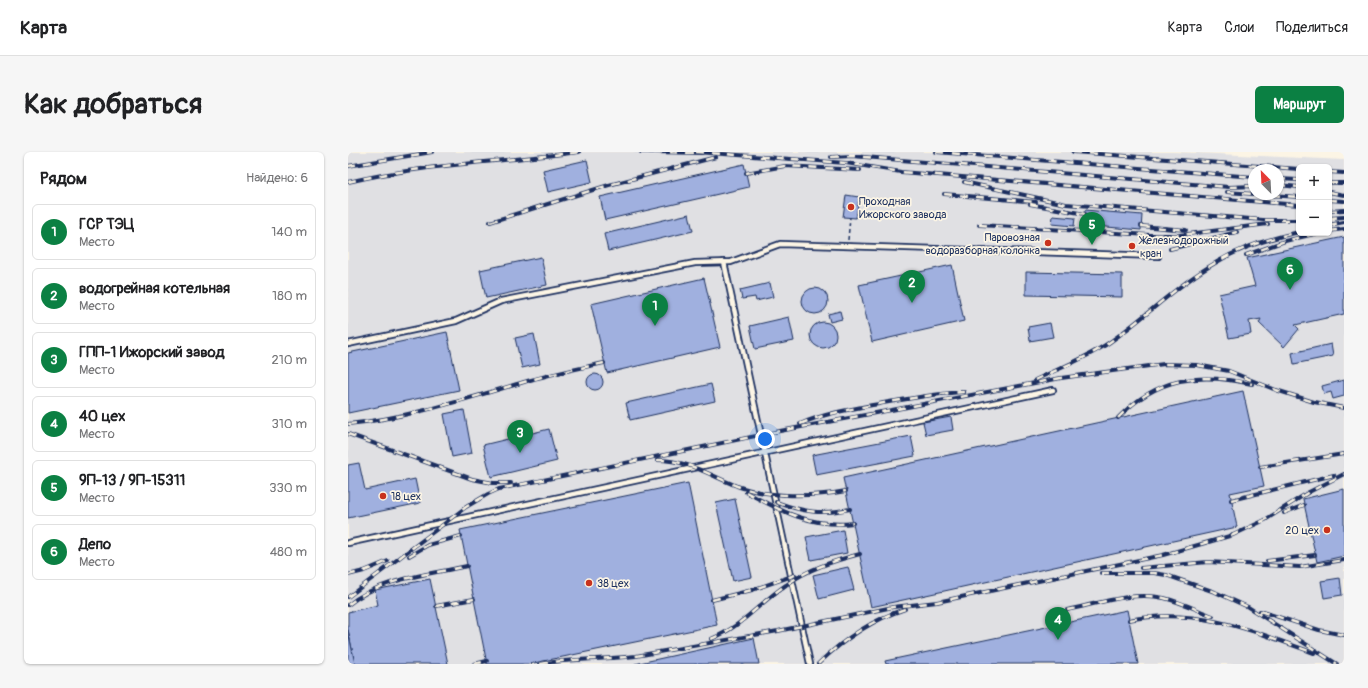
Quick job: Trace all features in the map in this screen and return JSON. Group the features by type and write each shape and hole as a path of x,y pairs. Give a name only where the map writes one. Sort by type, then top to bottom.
{"lane":[{"path":"348,344 456,321 501,301 695,263 731,262 780,244 1158,256"},
{"path":"724,262 766,451 810,664"},
{"path":"348,543 766,451 1053,390"}],"path":[{"path":"848,246 850,217"}],"shaded area":[{"path":"348,152 1173,152 1344,160 1344,664 348,664"}],"building":[{"path":"587,160 592,182 548,192 543,170"},
{"path":"744,164 749,187 605,220 600,197"},
{"name":"Проходная Ижорского завода","path":"846,195 859,197 856,218 843,217"},
{"path":"1085,210 1142,215 1141,230 1084,225"},
{"path":"689,214 693,231 608,251 604,234"},
{"path":"1053,216 1075,218 1074,226 1052,224"},
{"path":"1344,237 1344,314 1295,325 1299,329 1284,347 1259,323 1261,319 1249,321 1251,334 1229,338 1219,294 1255,286 1247,258"},
{"path":"541,257 547,285 486,298 480,270"},
{"path":"952,265 964,321 872,342 859,285"},
{"path":"1026,272 1122,274 1122,297 1026,295"},
{"path":"704,278 720,347 607,373 591,304"},
{"path":"770,283 773,297 756,301 755,297 742,299 740,290"},
{"path":"815,288 824,292 828,301 824,310 815,314 806,310 802,301 806,292"},
{"path":"840,311 842,319 830,322 828,314"},
{"path":"789,317 794,341 755,349 750,326"},
{"path":"823,322 832,326 836,335 832,344 823,348 814,344 810,335 814,326"},
{"path":"1050,323 1053,337 1030,341 1028,327"},
{"path":"447,332 459,390 348,413 348,353"},
{"path":"534,334 540,364 522,368 515,338"},
{"path":"1331,344 1333,356 1294,364 1292,353"},
{"path":"595,374 602,379 603,382 598,389 595,390 588,385 587,382 592,375"},
{"path":"1344,380 1344,396 1333,399 1331,392 1324,394 1322,386"},
{"path":"711,384 715,401 630,420 626,403"},
{"path":"1243,391 1264,486 1230,493 1237,527 871,607 843,478"},
{"path":"464,410 472,453 452,457 444,414"},
{"path":"951,417 953,430 926,435 923,422"},
{"path":"549,429 557,461 491,477 483,445"},
{"path":"911,436 915,456 816,475 812,455"},
{"name":"18 цех","path":"359,463 365,490 415,479 420,503 348,518 348,465"},
{"name":"38 цех","path":"688,483 717,625 529,664 487,664 460,530"},
{"name":"20 цех","path":"1344,489 1344,556 1317,562 1303,499"},
{"path":"735,499 752,577 733,581 716,503"},
{"path":"843,530 847,553 811,560 806,537"},
{"path":"848,567 854,590 819,599 813,575"},
{"path":"1340,578 1342,595 1324,598 1321,581"},
{"path":"430,579 448,664 355,664 348,629 348,612 378,605 375,590"},
{"path":"1127,610 1138,664 886,664 885,661"},
{"path":"348,630 355,664 348,664"},
{"path":"754,638 759,664 635,664"}],"railway":[{"path":"348,166 432,152"},
{"path":"348,182 434,167 579,152"},
{"path":"641,152 657,152"},
{"path":"654,152 702,153"},
{"path":"696,152 846,163 901,172 1296,205"},
{"path":"936,152 1248,177"},
{"path":"1073,152 1296,169"},
{"path":"831,157 852,156 1229,187 1248,186"},
{"path":"490,222 609,185 716,157"},
{"path":"746,173 785,166 860,170"},
{"path":"1332,172 1344,173"},
{"path":"1284,179 1296,180"},
{"path":"964,182 1066,204 1263,220 1296,220"},
{"path":"1332,183 1344,183"},
{"path":"1284,186 1296,187"},
{"path":"1227,192 1248,194"},
{"path":"1332,193 1344,195"},
{"path":"944,194 1036,202"},
{"path":"1284,196 1296,197"},
{"path":"1332,200 1344,201"},
{"path":"1030,204 1085,214"},
{"path":"1332,211 1344,210"},
{"path":"1332,218 1344,217"},
{"path":"1332,224 1344,222"},
{"path":"979,225 1150,235 1180,235 1268,224"},
{"path":"1141,226 1186,230"},
{"path":"1332,231 1344,229"},
{"path":"1170,249 1237,232"},
{"path":"1035,380 1101,348 1124,332 1189,280 1217,262 1236,252 1257,244 1296,233"},
{"path":"1246,255 1285,241 1306,236"},
{"path":"348,424 415,413 544,376 604,363"},
{"path":"348,597 466,507 499,489 780,431 1061,378 1164,364 1197,365 1229,371 1276,390 1314,402 1344,408"},
{"path":"1118,418 1133,404 1148,394 1164,386 1180,381 1214,378 1252,384"},
{"path":"800,424 821,416 855,408 945,393 964,392"},
{"path":"348,434 472,479 493,483 511,483"},
{"path":"1260,467 1344,454"},
{"path":"657,460 689,465 737,486 763,493 805,495 846,491"},
{"path":"540,664 636,656 778,631 893,607 937,602 1163,555 1233,535 1265,520 1309,492 1344,474"},
{"path":"1231,500 1334,475"},
{"path":"746,492 771,506 797,516 824,523 853,523"},
{"path":"776,502 812,512 830,512 850,509"},
{"path":"1284,513 1304,505"},
{"path":"409,556 428,545 461,536"},
{"path":"711,639 732,628 794,579 812,570 860,554"},
{"path":"1267,561 1315,555"},
{"path":"1141,568 1208,562 1300,567 1344,560"},
{"path":"348,575 364,571 388,561"},
{"path":"348,605 361,596 390,583 420,575 467,566"},
{"path":"1101,573 1154,573 1166,575 1215,592 1248,607 1337,664"},
{"path":"712,600 752,590 795,575"},
{"path":"1067,610 1127,597 1152,596 1177,602 1213,616"},
{"path":"436,606 474,599"},
{"path":"818,664 837,647 869,625 905,609"},
{"path":"1260,611 1319,630 1344,635"},
{"path":"1129,620 1178,616 1201,619 1246,629 1314,653"},
{"path":"474,664 487,661"}],"place":[{"name":"Проходная Ижорского завода","path":"851,207"},
{"name":"Паровозная водоразборная колонка","path":"1048,243"},
{"name":"9П-13 / 9П-15311","path":"1092,245"},
{"name":"Железнодорожный кран","path":"1132,246"},
{"name":"Депо","path":"1290,290"},
{"name":"водогрейная котельная","path":"912,303"},
{"name":"ГСР ТЭЦ","path":"655,326"},
{"name":"ГПП-1 Ижорский завод","path":"520,453"},
{"name":"18 цех","path":"383,496"},
{"name":"20 цех","path":"1327,530"},
{"name":"38 цех","path":"589,583"},
{"name":"40 цех","path":"1058,640"}]}
